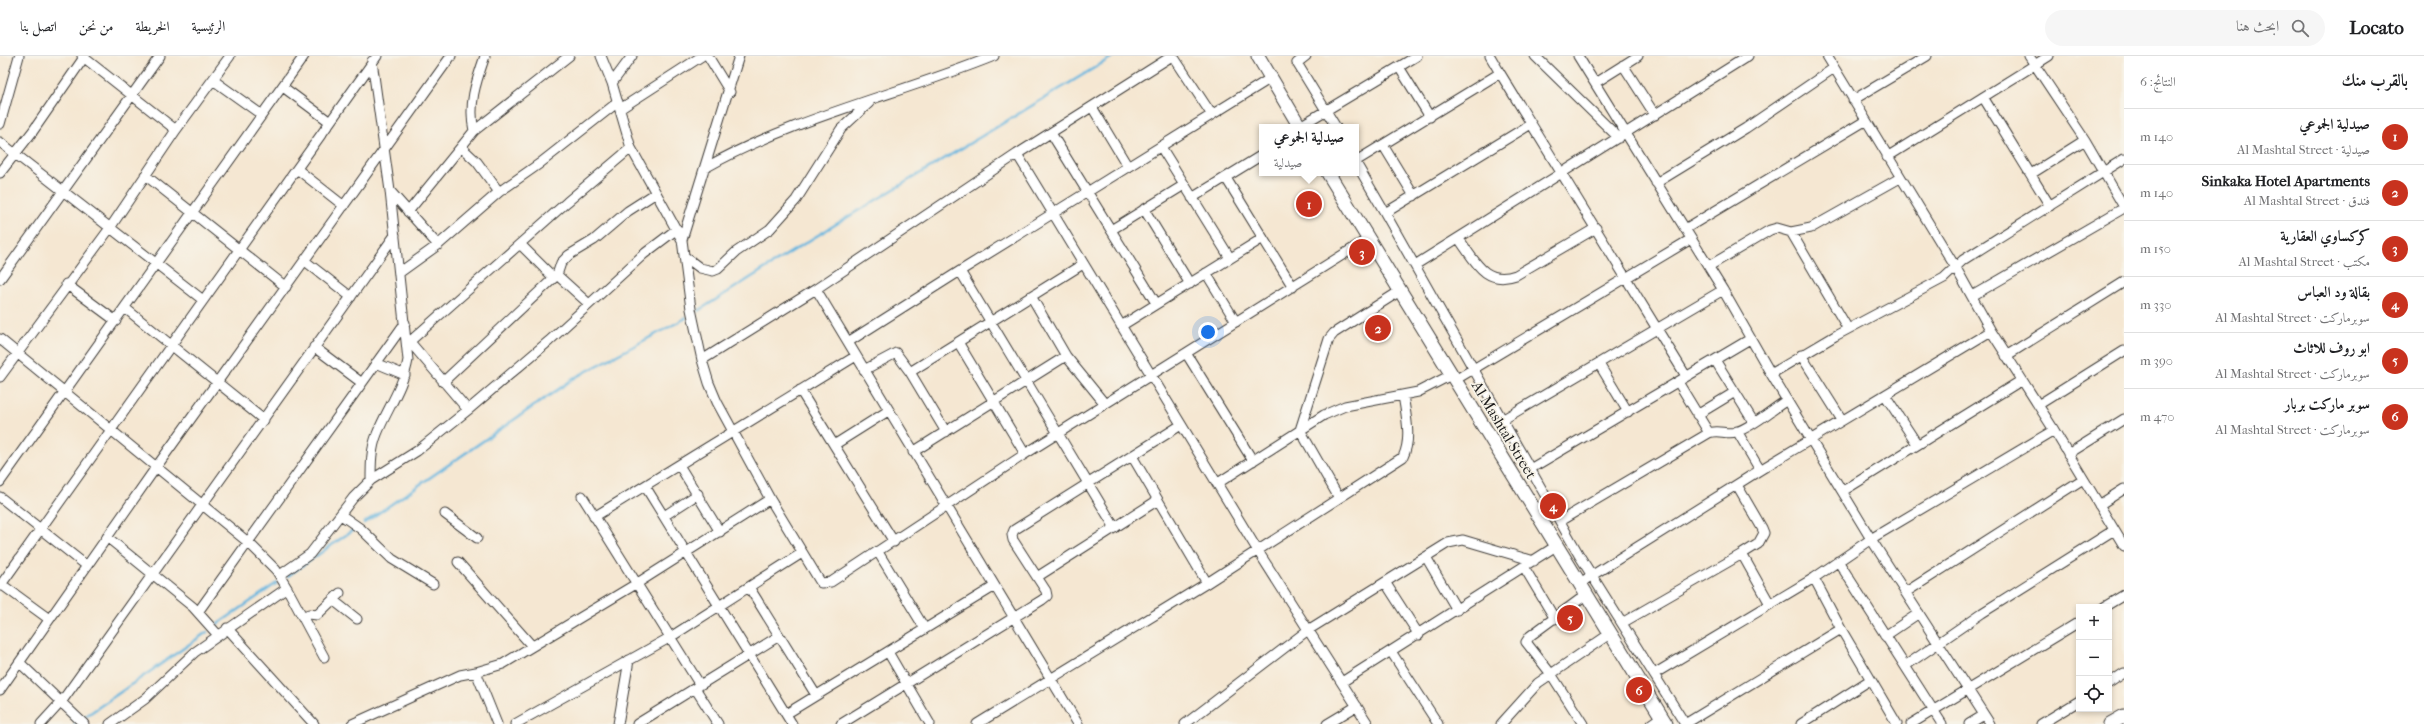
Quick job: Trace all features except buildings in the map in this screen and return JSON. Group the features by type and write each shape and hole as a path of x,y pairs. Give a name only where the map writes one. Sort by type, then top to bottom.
{"street":[{"path":"0,124 2,111 19,56"},
{"path":"0,173 84,56 176,130"},
{"path":"0,279 160,56"},
{"path":"0,377 66,284 110,228 176,130 230,56"},
{"path":"0,482 66,392 155,263 304,56"},
{"path":"0,690 157,466 451,56"},
{"path":"474,131 470,116 473,91 485,56"},
{"path":"408,212 474,131 569,56"},
{"path":"601,56 612,83 631,148 682,240 691,309 702,360 717,402 770,499 802,553 821,583 825,584 831,582 947,508 1025,454 1368,239"},
{"path":"612,83 632,56"},
{"path":"399,273 438,244 499,192 538,164 619,106 702,56"},
{"path":"708,56 730,92"},
{"path":"682,240 730,92 739,56"},
{"path":"705,168 763,138 874,99 938,79 994,56"},
{"path":"702,360 816,289 1017,154 1173,56 1212,115"},
{"path":"1258,56 1299,124"},
{"path":"1306,56 1297,63 1334,124"},
{"path":"1303,124 1417,56"},
{"path":"1490,56 1659,329 1686,376"},
{"path":"1535,56 1622,136"},
{"path":"1578,56 1595,83 1622,136 1656,183 1709,266 1750,339 1812,439 1871,539 1990,724"},
{"path":"1595,83 1638,56"},
{"path":"1415,265 1563,174 1748,56"},
{"path":"1827,56 1865,121 1956,268 2006,356 2054,430 2124,546"},
{"path":"1853,100 1927,56"},
{"path":"1972,296 2124,208 2085,140 2029,56"},
{"path":"1887,157 2049,56"},
{"path":"371,480 372,449 376,435 405,375 409,343 405,323 373,58"},
{"path":"49,619 1,585 111,428 297,169 373,58"},
{"path":"1623,65 1655,115"},
{"path":"1399,67 1430,117"},
{"path":"1656,183 1746,128 1834,68"},
{"path":"1359,160 1500,73"},
{"path":"848,342 1271,78"},
{"path":"213,80 262,115"},
{"path":"283,87 330,122"},
{"path":"1983,97 2050,206"},
{"path":"684,256 700,268 712,271 718,269 736,252 770,229 796,200 841,129 874,99"},
{"path":"1092,107 1128,167"},
{"path":"1685,229 1865,121"},
{"path":"1385,213 1531,124"},
{"path":"1051,133 1156,303"},
{"path":"2031,174 2085,140"},
{"path":"0,142 64,190 110,228 203,300"},
{"path":"1383,145 1414,196"},
{"path":"461,147 477,162 499,192"},
{"path":"1161,147 1230,258"},
{"path":"409,343 631,148"},
{"path":"1017,154 1258,551 1368,724"},
{"path":"1192,198 1259,157"},
{"path":"1771,374 1801,355 1848,329 1929,287 1949,274 1963,260 2124,159"},
{"path":"1359,167 1560,521 1685,724 1841,629"},
{"path":"297,169 344,206"},
{"path":"145,175 286,287"},
{"name":"Al Mashtal Street","path":"1330,176 1556,546 1611,633 1659,722"},
{"path":"1226,178 1293,287"},
{"path":"1709,266 1770,230 1777,228 1791,232 1811,228 1900,178"},
{"path":"1111,230 1184,185"},
{"path":"390,191 438,244"},
{"path":"443,382 556,276 561,263 569,255 594,240 628,212 656,193"},
{"path":"1144,209 1190,284"},
{"path":"1459,239 1488,274 1495,279 1504,279 1516,275 1596,228"},
{"path":"280,575 310,554 340,515 371,480 417,451 468,410 644,254 677,229"},
{"path":"1791,232 1848,329"},
{"path":"41,724 62,701 395,235"},
{"path":"1121,326 1263,238"},
{"path":"1218,483 1324,415 1345,406 1418,392 1474,368 1691,239"},
{"path":"520,244 589,304"},
{"path":"305,261 351,297"},
{"path":"910,372 1083,264"},
{"path":"960,271 1115,528"},
{"path":"1206,273 1236,322"},
{"path":"2006,356 2124,282"},
{"path":"66,284 116,321"},
{"path":"816,289 888,411 1078,724"},
{"path":"1502,420 1600,364 1723,290"},
{"path":"1339,498 1300,430 1329,339 1334,333 1400,291"},
{"path":"1031,296 1066,356 1105,404"},
{"path":"124,308 264,420"},
{"path":"198,612 249,543 405,323"},
{"path":"1583,724 1551,674 1526,642 1530,636 1555,619 1584,589 1592,574 1842,420 1991,331"},
{"path":"0,339 111,428 249,543 280,575 304,616 324,657"},
{"path":"1530,469 1750,339"},
{"path":"958,342 1025,454"},
{"path":"409,343 468,410"},
{"path":"314,347 362,383"},
{"path":"2038,406 2124,351"},
{"path":"864,370 896,353 910,372 946,432"},
{"path":"1186,353 1253,461"},
{"path":"1801,355 1842,420"},
{"path":"594,517 856,356"},
{"path":"913,452 1025,380 1066,356"},
{"path":"1715,360 1753,422"},
{"path":"376,363 405,375"},
{"path":"1600,364 1628,412"},
{"path":"1843,491 2022,380"},
{"path":"1678,382 1709,433"},
{"path":"800,390 894,542"},
{"path":"1698,415 1735,392"},
{"path":"1885,395 1917,444"},
{"path":"977,724 1258,551 1402,457 1407,448 1408,436 1403,396"},
{"path":"1560,521 1709,433 1717,431 1726,434 1737,431 1787,400"},
{"path":"834,445 888,411"},
{"path":"2068,454 2124,419"},
{"path":"841,724 906,683 1014,619 1046,596 1037,577 1012,535 1014,530 1181,425"},
{"path":"1654,674 1814,578 1871,539 2054,430"},
{"path":"1737,431 1760,470"},
{"path":"1132,456 1207,583"},
{"path":"680,464 720,532"},
{"path":"1906,592 2083,479"},
{"path":"1622,623 1742,554 1760,542 1764,534 1737,485"},
{"path":"645,486 792,724"},
{"path":"2099,505 2124,489"},
{"path":"664,516 698,494"},
{"path":"582,496 669,638 718,724"},
{"path":"0,497 86,566"},
{"path":"352,724 460,675 503,664 636,584 770,499"},
{"path":"1037,577 1158,500"},
{"path":"445,514 477,538"},
{"path":"340,515 362,529 392,559 433,584"},
{"path":"1905,666 1937,643 2114,530"},
{"path":"107,537 198,612 218,635"},
{"path":"1185,724 1308,630 1448,543 1463,540 1534,561"},
{"path":"1342,682 1419,635 1556,546"},
{"path":"878,552 925,629"},
{"path":"515,724 669,638 802,553"},
{"path":"1742,554 1770,604"},
{"path":"1426,557 1457,610"},
{"path":"458,562 532,646"},
{"path":"1838,562 1942,724"},
{"path":"1524,568 1555,619"},
{"path":"1814,578 1841,629 1897,724"},
{"path":"1386,582 1419,635"},
{"path":"786,714 995,586"},
{"path":"749,587 816,696"},
{"path":"110,724 145,699 190,656 227,628 287,588"},
{"path":"304,616 310,614 317,615 340,593"},
{"path":"2109,604 2124,595"},
{"path":"333,600 357,619"},
{"path":"1885,636 1919,613"},
{"path":"1911,724 2076,624"},
{"path":"227,628 314,724"},
{"path":"1501,724 1528,694 1551,674 1611,633"},
{"path":"637,724 779,636"},
{"path":"888,652 930,724"},
{"path":"1392,652 1422,696 1438,724"},
{"path":"618,724 629,660"},
{"path":"20,663 62,701 84,724"},
{"path":"476,672 497,724"},
{"path":"2112,680 2124,673"},
{"path":"1801,724 1870,680"},
{"path":"2041,724 2076,703"},
{"path":"1327,724 1357,706"},
{"path":"1969,724 1984,715"},
{"path":"2110,724 2124,716"}],"waterway":[{"path":"698,311 810,240 1114,56"},
{"path":"364,523 576,377 686,318"},
{"path":"288,576 353,530"},
{"path":"218,624 277,583"},
{"path":"86,716 207,632"}],"place":[{"name":"صيدلية الجموعي","path":"1309,204"},
{"name":"كركساوي العقارية","path":"1362,252"},
{"name":"Sinkaka Hotel Apartments","path":"1378,328"},
{"name":"بقالة ود العباس","path":"1553,506"},
{"name":"ابو روف للاثاث","path":"1570,618"},
{"name":"سوبر ماركت بربار","path":"1639,690"}]}
